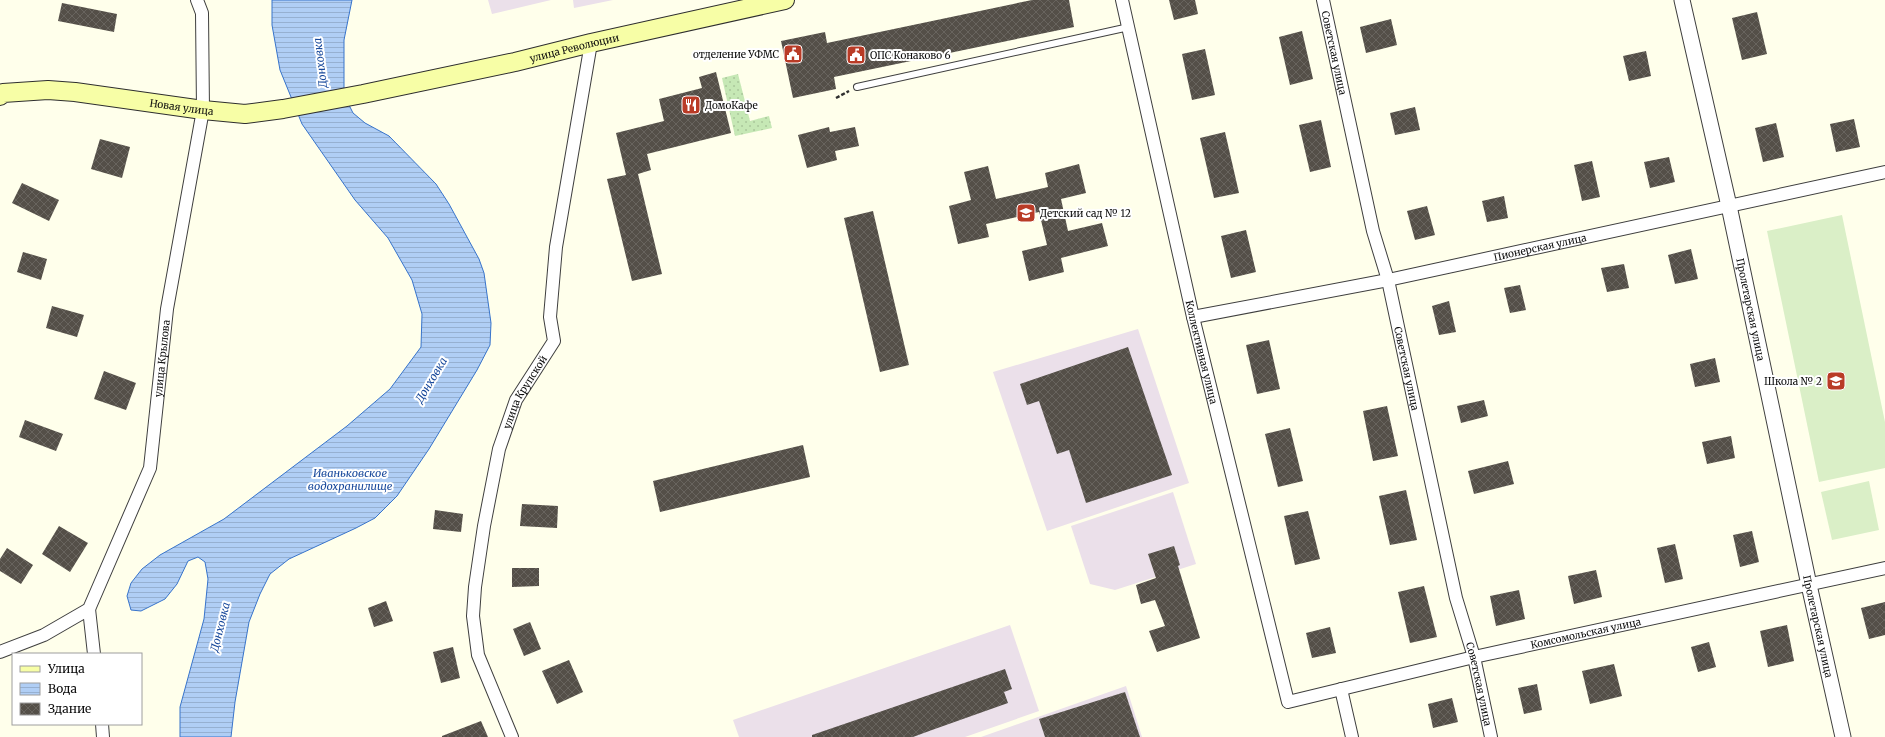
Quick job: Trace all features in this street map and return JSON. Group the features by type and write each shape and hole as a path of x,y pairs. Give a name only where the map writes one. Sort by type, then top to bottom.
{"main road":[{"name":"улица Революции","path":"363,94 516,62 591,43 784,0"},
{"name":"Новая улица","path":"0,96 3,93 48,90 245,114 283,109 363,94"}],"street":[{"name":"улица Крылова","path":"89,609 150,468 167,309 203,110 202,13 197,0"},
{"name":"Коллективная улица","path":"1122,0 1193,317 1288,702"},
{"name":"Советская улица","path":"1323,0 1373,231 1388,280 1456,598 1474,657 1491,737"},
{"name":"Пролетарская улица","path":"1682,0 1729,206 1809,585 1844,737"},
{"name":"улица Крупской","path":"512,737 478,655 474,616 475,587 484,526 499,449 516,400 554,341 550,317 556,247 591,43"},
{"name":"Пионерская улица","path":"1193,317 1388,280 1885,172"},
{"name":"Комсомольская улица","path":"1288,702 1474,657 1885,568"},
{"path":"0,652 44,635 89,609 94,653"},
{"path":"1341,689 1352,737"},
{"path":"102,725 103,737"}],"lane":[{"path":"857,87 1129,27"}],"shaded area":[{"path":"488,0 551,0 492,14"},
{"path":"573,0 613,0 574,8"},
{"path":"1138,329 1189,483 1047,531 993,372"},
{"path":"1173,492 1196,564 1115,590 1090,584 1071,526"},
{"path":"1010,625 1039,711 965,737 739,737 733,720"},
{"path":"1126,686 1142,737 981,737"}],"green space":[{"path":"738,74 750,121 769,116 772,128 735,136 722,78"},
{"path":"1842,215 1885,422 1885,468 1819,482 1767,231"},
{"path":"1869,481 1879,530 1832,540 1821,492"}],"water":[{"name":"Иваньковское водохранилище","path":"272,0 352,0 344,40 344,95 353,113 365,123 389,136 436,184 449,204 479,259 484,273 491,323 490,345 477,370 429,449 397,496 375,518 289,559 270,574 249,622 235,702 231,737 180,737 180,707 204,619 208,579 205,562 198,557 188,561 177,584 165,599 141,611 131,610 127,596 131,583 142,569 160,555 224,519 347,426 390,389 421,347 422,314 412,280 388,238 355,200 302,124 280,70 272,25"}],"building":[{"path":"1032,0 1069,0 1074,27 834,77 836,89 793,98 781,41 825,32 827,43"},
{"path":"1169,0 1195,0 1198,14 1174,20"},
{"path":"62,3 117,14 114,32 58,21"},
{"path":"1757,12 1767,54 1742,60 1732,18"},
{"path":"1391,19 1397,45 1366,53 1360,27"},
{"path":"1302,31 1313,79 1290,85 1279,37"},
{"path":"1205,49 1215,95 1192,100 1182,54"},
{"path":"1646,51 1651,76 1629,81 1623,56"},
{"path":"716,72 731,133 647,154 651,170 638,174 662,274 632,281 607,179 626,175 616,133 664,121 659,99 702,88 699,77"},
{"path":"1415,107 1420,130 1395,135 1390,113"},
{"path":"1854,119 1860,147 1836,152 1830,124"},
{"path":"1321,120 1331,167 1310,172 1299,125"},
{"path":"1776,123 1784,157 1763,162 1755,128"},
{"path":"829,127 830,132 855,127 859,146 835,151 837,160 807,168 798,135"},
{"path":"1225,132 1239,193 1214,198 1200,138"},
{"path":"100,139 130,147 122,178 91,169"},
{"path":"1669,157 1675,182 1650,188 1644,162"},
{"path":"1592,161 1600,197 1582,201 1574,165"},
{"path":"1079,164 1086,193 1061,199 1068,231 1102,223 1108,246 1061,258 1064,272 1029,281 1022,251 1047,245 1039,212 986,224 989,237 958,244 949,206 971,200 964,172 988,166 996,199 1048,187 1045,173"},
{"path":"22,183 59,200 49,221 12,203"},
{"path":"1504,196 1508,218 1487,222 1482,201"},
{"path":"1427,206 1435,235 1415,240 1407,211"},
{"path":"873,211 909,365 880,372 844,218"},
{"path":"1246,230 1256,272 1231,278 1221,236"},
{"path":"1691,249 1698,279 1675,284 1668,255"},
{"path":"23,252 47,259 41,280 17,272"},
{"path":"1624,264 1629,288 1607,292 1601,268"},
{"path":"1520,285 1526,310 1510,313 1504,288"},
{"path":"1449,301 1456,332 1439,335 1432,306"},
{"path":"52,306 84,315 77,337 46,328"},
{"path":"1269,340 1280,389 1257,394 1246,345"},
{"path":"1128,347 1172,475 1086,503 1069,450 1057,454 1039,401 1027,405 1020,384"},
{"path":"1715,358 1720,382 1695,387 1690,364"},
{"path":"104,371 136,383 126,410 94,399"},
{"path":"1484,400 1488,416 1461,423 1457,406"},
{"path":"1387,406 1398,456 1373,461 1363,411"},
{"path":"25,420 63,434 56,451 19,437"},
{"path":"1290,428 1303,481 1278,487 1265,434"},
{"path":"1731,436 1735,458 1707,464 1702,442"},
{"path":"803,445 810,477 660,512 653,481"},
{"path":"1508,461 1514,484 1474,494 1468,471"},
{"path":"1406,490 1417,540 1390,545 1379,496"},
{"path":"522,504 558,506 557,528 520,526"},
{"path":"435,510 463,514 461,532 433,529"},
{"path":"1308,511 1320,559 1295,565 1284,516"},
{"path":"59,526 88,543 70,572 42,554"},
{"path":"1752,531 1759,562 1740,567 1733,535"},
{"path":"1675,544 1683,579 1665,583 1657,548"},
{"path":"1174,546 1180,565 1178,566 1200,638 1157,652 1149,631 1165,626 1155,600 1141,604 1136,585 1156,578 1148,554"},
{"path":"7,548 33,565 21,584 0,571 0,559"},
{"path":"512,568 539,568 539,586 512,587"},
{"path":"1596,570 1602,597 1574,604 1568,576"},
{"path":"1424,586 1437,637 1410,643 1398,592"},
{"path":"1519,590 1525,619 1496,626 1490,596"},
{"path":"386,601 393,621 374,627 368,608"},
{"path":"1885,602 1885,635 1869,639 1861,608"},
{"path":"530,622 541,649 524,656 513,629"},
{"path":"1787,625 1794,661 1768,667 1760,631"},
{"path":"1330,627 1336,653 1312,658 1306,633"},
{"path":"1709,642 1716,667 1698,672 1691,647"},
{"path":"453,647 460,678 441,683 433,652"},
{"path":"569,660 583,692 557,704 542,671"},
{"path":"1614,664 1622,696 1590,704 1582,671"},
{"path":"1005,669 1012,689 1004,692 1008,703 913,737 812,737 812,735"},
{"path":"1537,684 1542,710 1524,714 1518,688"},
{"path":"1125,692 1140,737 1045,737 1039,719"},
{"path":"1452,698 1458,722 1433,728 1428,704"},
{"path":"481,721 488,737 442,737 442,736"}],"place":[{"name":"отделение УФМС","path":"793,54"},
{"name":"ОПС Конаково 6","path":"856,55"},
{"name":"ДомоКафе","path":"691,105"},
{"name":"Детский сад № 12","path":"1026,213"},
{"name":"Школа № 2","path":"1836,381"}],"water label":[{"name":"Донховка","path":"320,63"},
{"name":"Донховка","path":"431,380"},
{"name":"Донховка","path":"220,627"}]}
